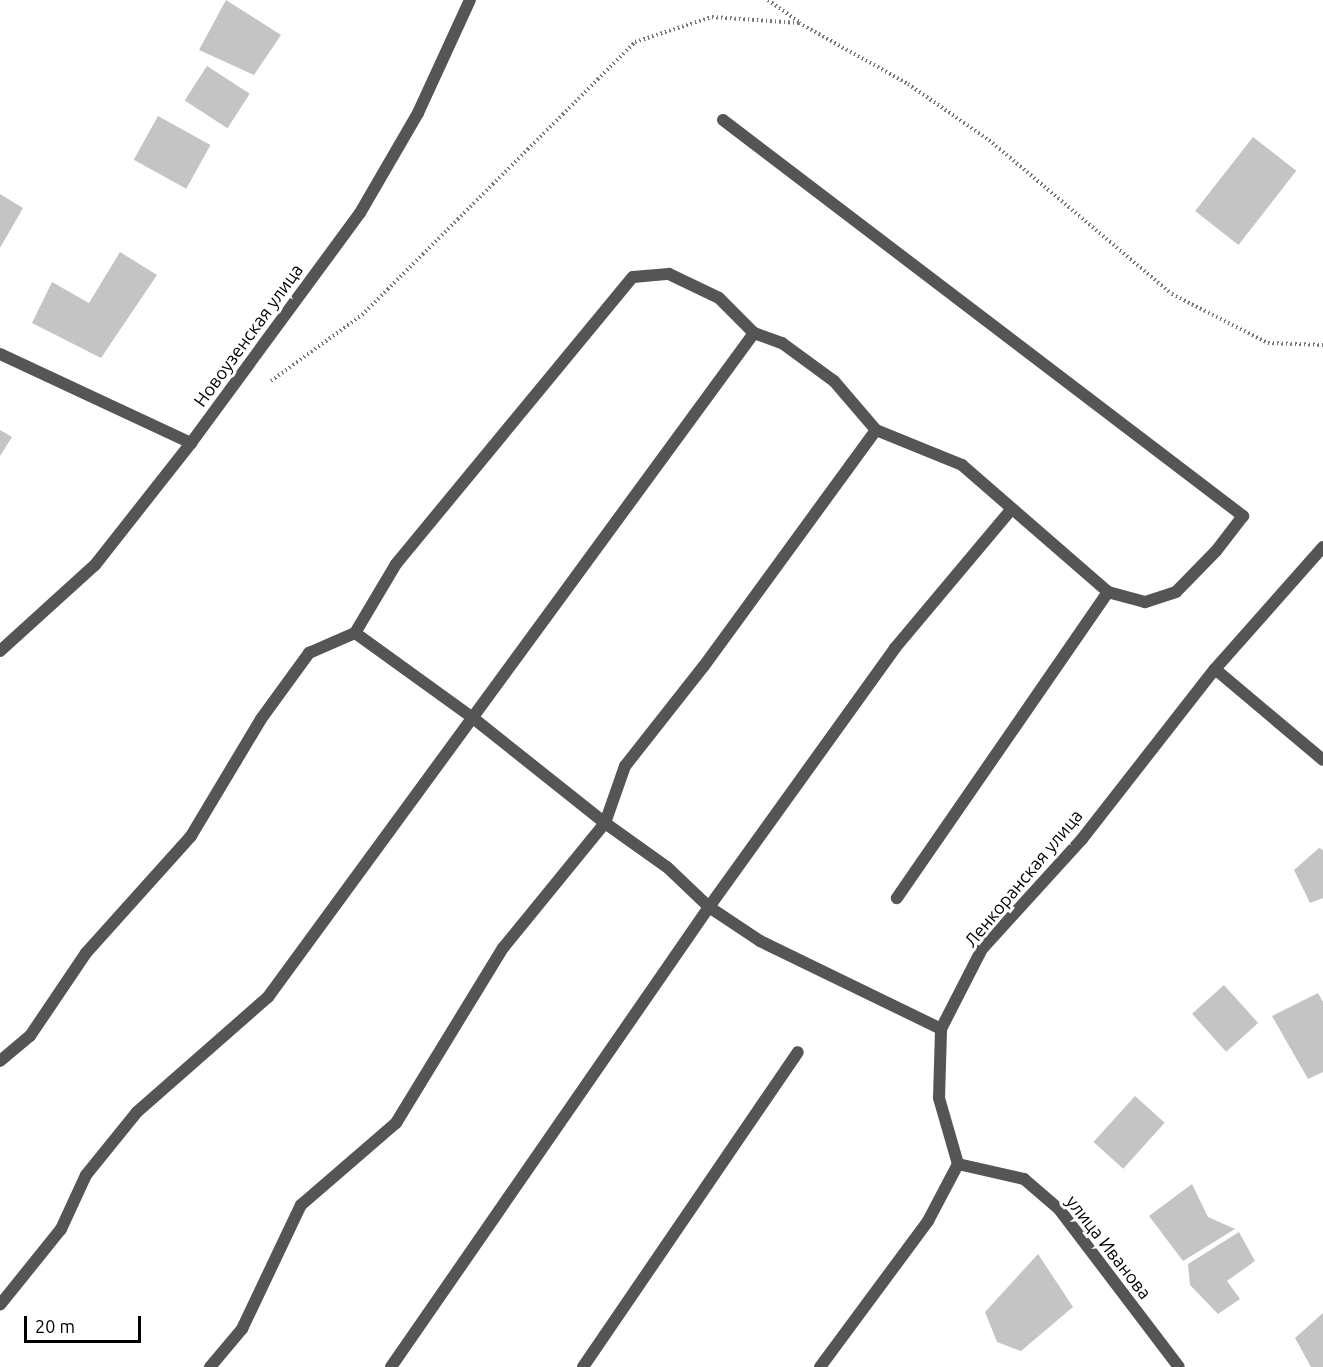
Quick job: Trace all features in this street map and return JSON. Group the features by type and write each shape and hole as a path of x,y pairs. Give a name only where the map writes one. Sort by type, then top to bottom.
{"street":[{"name":"Новоузенская улица","path":"0,651 95,565 191,443 360,213 418,113 470,0"},
{"path":"0,1061 30,1036 86,953 191,837 261,719 309,653 355,633 396,564 633,277 669,274 719,298 754,333 782,343 834,381 876,430 962,465 1010,511 1108,592 1145,602 1176,592 1216,551 1243,516 723,120"},
{"path":"0,1305 61,1229 86,1175 137,1112 268,997 754,333"},
{"path":"0,354 191,443"},
{"path":"210,1367 242,1329 301,1205 396,1123 503,948 605,823 625,766 703,667 876,430"},
{"path":"391,1367 709,907 895,648 1010,511"},
{"name":"Ленкоранская улица","path":"958,1164 939,1098 941,1029 982,949 1082,840 1215,669 1323,547"},
{"path":"897,898 1108,592"},
{"path":"355,633 474,718 605,823 667,867 709,907 760,941 941,1029"},
{"path":"1215,669 1323,760"},
{"path":"583,1367 798,1052"},
{"path":"820,1367 928,1221 958,1164"},
{"name":"улица Иванова","path":"958,1164 1024,1179 1059,1209 1179,1367"}],"path":[{"path":"768,0 799,23 908,84 989,140 1172,294 1268,343 1323,345"},
{"path":"266,385 362,315 635,42 712,17 799,23"}],"building":[{"path":"226,0 281,35 254,75 199,50"},
{"path":"207,66 250,94 227,128 185,100"},
{"path":"158,116 210,145 186,189 134,160"},
{"path":"1253,137 1296,171 1238,245 1195,211"},
{"path":"0,194 23,208 0,248"},
{"path":"120,252 157,275 101,358 32,323 52,282 89,303"},
{"path":"0,430 12,437 0,456"},
{"path":"1319,848 1323,850 1323,898 1310,903 1294,870"},
{"path":"1224,985 1258,1023 1226,1052 1192,1014"},
{"path":"1318,993 1323,1002 1323,1072 1308,1079 1272,1016"},
{"path":"1135,1096 1165,1123 1123,1169 1094,1142"},
{"path":"1192,1184 1208,1217 1235,1229 1183,1261 1149,1216"},
{"path":"1239,1232 1255,1261 1227,1281 1240,1299 1218,1314 1190,1285 1188,1264"},
{"path":"1038,1254 1073,1307 1021,1351 997,1342 985,1312"},
{"path":"1323,1313 1323,1367 1311,1367 1295,1338"}]}
